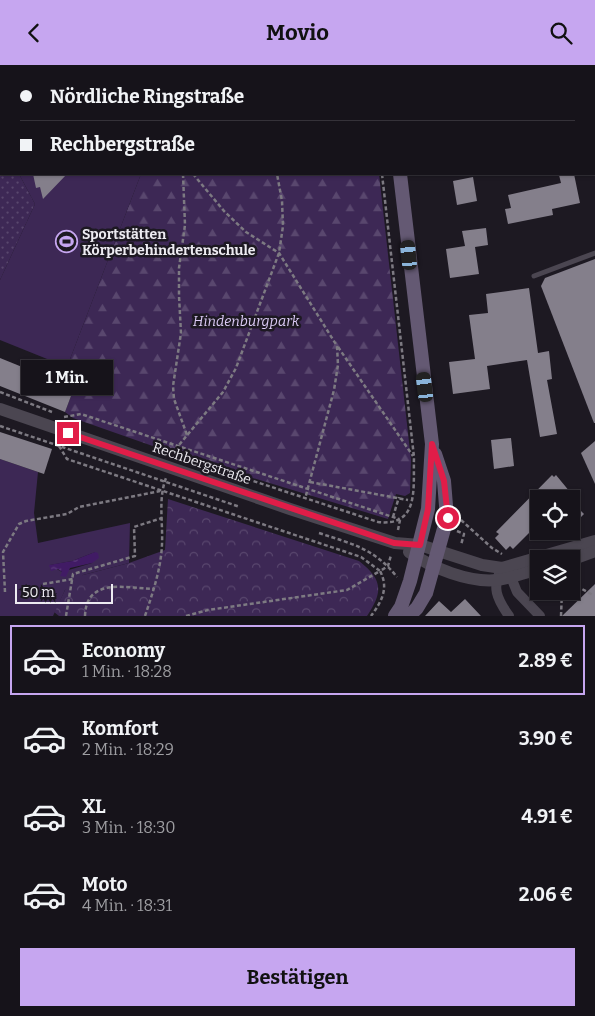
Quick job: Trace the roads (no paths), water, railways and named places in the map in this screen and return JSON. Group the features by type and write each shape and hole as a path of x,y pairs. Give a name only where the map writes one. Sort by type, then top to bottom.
{"main road":[{"path":"395,616 401,607 418,551 428,509 432,444 400,175"},
{"path":"409,616 417,608 426,593 448,518 444,481 432,444"}],"street":[{"name":"Rechbergstraße","path":"0,409 418,551"},
{"path":"418,551 434,566 470,577 495,580 506,573 595,541"},
{"path":"418,551 439,550 506,573 530,570"},
{"path":"580,557 595,551"},
{"path":"506,573 518,592 540,616"},
{"path":"495,580 497,594 509,616"}],"lane":[{"path":"534,277 595,253"}],"water":[{"path":"95,552 98,553 99,558 92,563 70,568 66,577 60,576 62,572 58,569 51,571 49,565 72,561"}],"place":[{"name":"Sportstätten Körperbehindertenschule","path":"66,242"}],"park label":[{"name":"Hindenburgpark","path":"246,321"}]}
